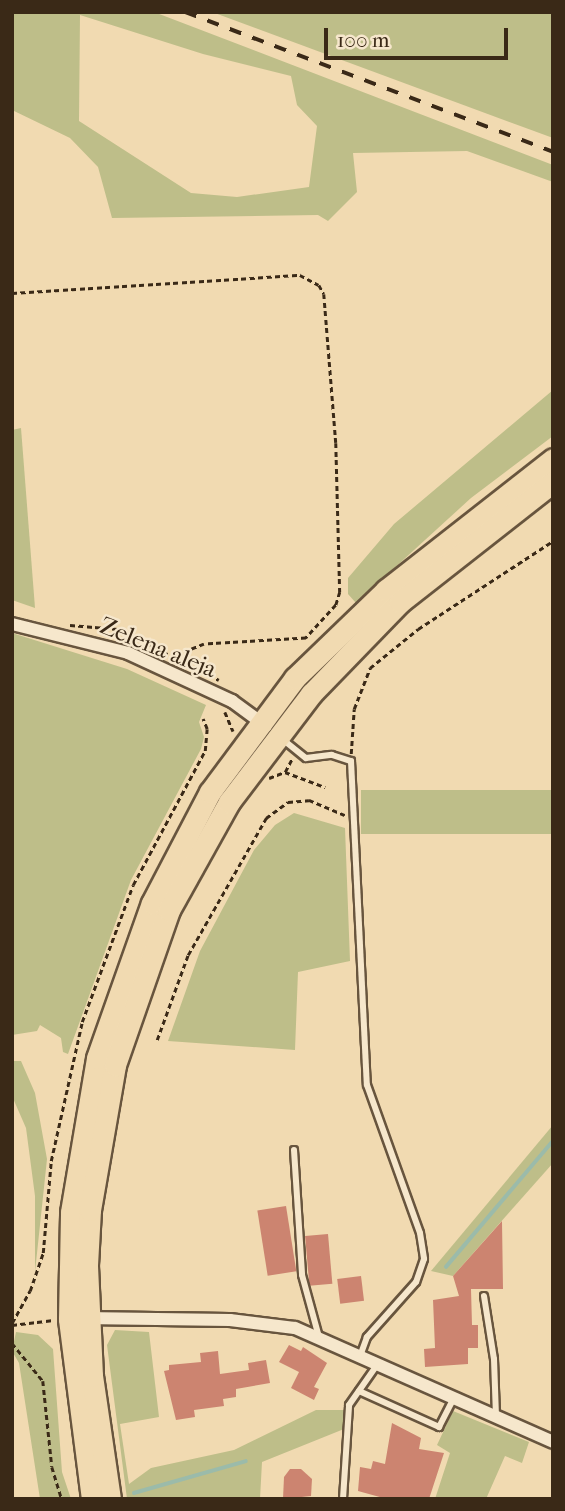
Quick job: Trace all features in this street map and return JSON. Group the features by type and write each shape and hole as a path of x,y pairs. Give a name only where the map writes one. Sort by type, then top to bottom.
{"main road":[{"path":"92,1499 71,1212 78,1155 110,1012 170,865 210,792 260,721 312,659 386,590 553,459"},
{"path":"110,1499 78,1318 96,1156 128,1019 187,872 229,802 277,735 390,611 553,482"}],"street":[{"name":"Zelena aleja","path":"12,624 107,645 232,701 277,735"},
{"path":"78,1318 270,1323 319,1337 453,1400 553,1442"}],"lane":[{"path":"277,735 306,758 332,755 351,761 367,1086 420,1233 424,1259 416,1282 367,1337 360,1356"},
{"path":"294,1150 302,1275 319,1337"},
{"path":"484,1296 494,1359 496,1419"},
{"path":"343,1499 349,1405 377,1365"},
{"path":"359,1391 439,1427 453,1400"}],"path":[{"path":"12,293 300,275 319,285 324,294 336,457 340,592 336,605 306,638 204,644 174,656"},
{"path":"351,761 354,709 370,667 418,629 553,541"},
{"path":"261,783 285,772 297,751"},
{"path":"285,772 325,787"},
{"path":"157,1040 188,955 266,818 288,802 309,800 355,820"},
{"path":"12,1325 78,1318"},
{"path":"12,1343 43,1381 52,1467 62,1499"}],"green space":[{"path":"12,12 154,12 553,165 553,182 467,151 353,153 357,192 328,221 318,215 112,218 98,167 70,138 12,110","holes":["80,15 203,54 291,76 297,105 317,126 309,187 237,197 191,193 79,121"]},
{"path":"212,12 553,12 553,138 534,131"},
{"path":"553,390 553,436 471,498 356,603 348,594 348,578 394,524"},
{"path":"21,428 35,608 12,600 12,430"},
{"path":"12,633 127,669 206,705 199,722 204,737 201,749 131,880 68,1054 63,1052 61,1038 40,1025 37,1031 12,1035"},
{"path":"361,790 553,790 553,834 361,834"},
{"path":"294,813 345,828 350,961 298,972 295,1050 168,1041 200,951 254,850 275,825"},
{"path":"12,1061 21,1061 35,1093 47,1159 35,1272 35,1196 26,1128 12,1096"},
{"path":"553,1125 553,1163 453,1276 431,1271"},
{"path":"115,1330 149,1332 159,1417 120,1424 129,1484 151,1468 234,1450 316,1410 345,1410 344,1429 262,1462 260,1499 127,1499 107,1345"},
{"path":"16,1332 38,1335 53,1349 62,1472 71,1499 40,1499 19,1363 12,1351"},
{"path":"453,1411 529,1442 522,1463 505,1456 486,1499 435,1499 450,1453 437,1445"}],"building":[{"path":"286,1206 296,1271 268,1276 257,1211"},
{"path":"502,1221 503,1289 471,1289 472,1325 478,1325 478,1348 468,1348 468,1364 425,1367 424,1349 435,1348 433,1300 459,1296 453,1276"},
{"path":"328,1234 332,1284 309,1286 305,1236"},
{"path":"361,1276 364,1301 340,1304 337,1279"},
{"path":"289,1345 301,1351 303,1347 327,1363 314,1387 319,1389 314,1400 291,1388 299,1372 279,1362"},
{"path":"218,1351 220,1374 249,1370 248,1363 266,1360 270,1383 236,1389 236,1397 223,1399 224,1406 194,1410 195,1417 176,1420 164,1371 169,1370 169,1365 201,1362 200,1353"},
{"path":"392,1423 421,1438 419,1449 444,1453 429,1499 387,1499 358,1491 360,1467 371,1469 373,1461 385,1464"},
{"path":"290,1469 301,1469 312,1479 311,1496 283,1499 284,1477"}],"waterway":[{"path":"446,1267 553,1141"},
{"path":"134,1493 246,1461"}],"railway":[{"path":"185,12 553,152"}]}
